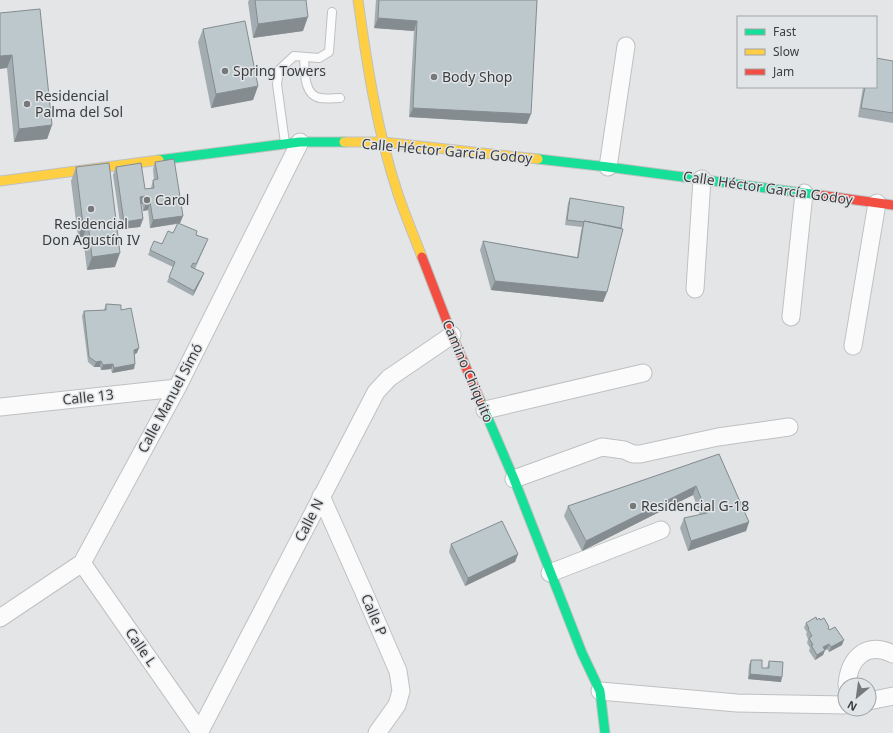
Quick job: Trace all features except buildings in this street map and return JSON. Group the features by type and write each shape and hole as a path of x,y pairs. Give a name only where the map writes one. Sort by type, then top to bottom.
{"street":[{"name":"Camino Chiquito","path":"358,0 365,52 383,142 398,194 452,335 514,480 582,653 600,691 605,733"},
{"path":"608,167 626,46"},
{"name":"Calle Héctor García Godoy","path":"0,181 293,143 383,142 608,167 885,204"},
{"name":"Calle Manuel Simó","path":"0,618 82,563 177,388 293,143"},
{"path":"695,289 702,179"},
{"path":"791,317 804,193"},
{"path":"853,346 885,204"},
{"name":"Calle N","path":"199,732 376,392 389,378 452,335"},
{"path":"485,410 643,373"},
{"name":"Calle 13","path":"0,407 177,388"},
{"path":"514,480 602,447 624,450 633,454 640,454 718,436 789,427"},
{"name":"Calle P","path":"321,496 398,671 401,691 398,705 377,733"},
{"path":"550,573 660,530"},
{"name":"Calle L","path":"82,563 199,732"},
{"path":"848,677 853,662 862,653 874,649 884,649 893,654"},
{"path":"600,691 737,703 837,705"},
{"path":"877,699 893,696"}],"lane":[{"path":"293,143 277,84 278,70 294,56 320,58 329,52 332,12"},
{"path":"304,56 306,80 309,91 319,98 340,98"}],"traffic: fast":[{"path":"159,160 300,142 344,142"},
{"path":"538,159 819,195"},
{"path":"480,400 514,479 582,653 600,691 605,733"}],"traffic: slow":[{"path":"358,0 378,122 398,194 422,257"},
{"path":"344,142 383,142 538,159"},
{"path":"0,181 159,160"}],"traffic: jam":[{"path":"819,195 893,205"},
{"path":"422,257 452,335 480,400"}],"place":[{"name":"Spring Towers","path":"225,71"},
{"name":"Body Shop","path":"434,77"},
{"name":"Residencial Palma del Sol","path":"27,104"},
{"name":"Carol","path":"147,200"},
{"name":"Residencial Don Agustín IV","path":"91,209"},
{"name":"Residencial G-18","path":"633,506"}]}
